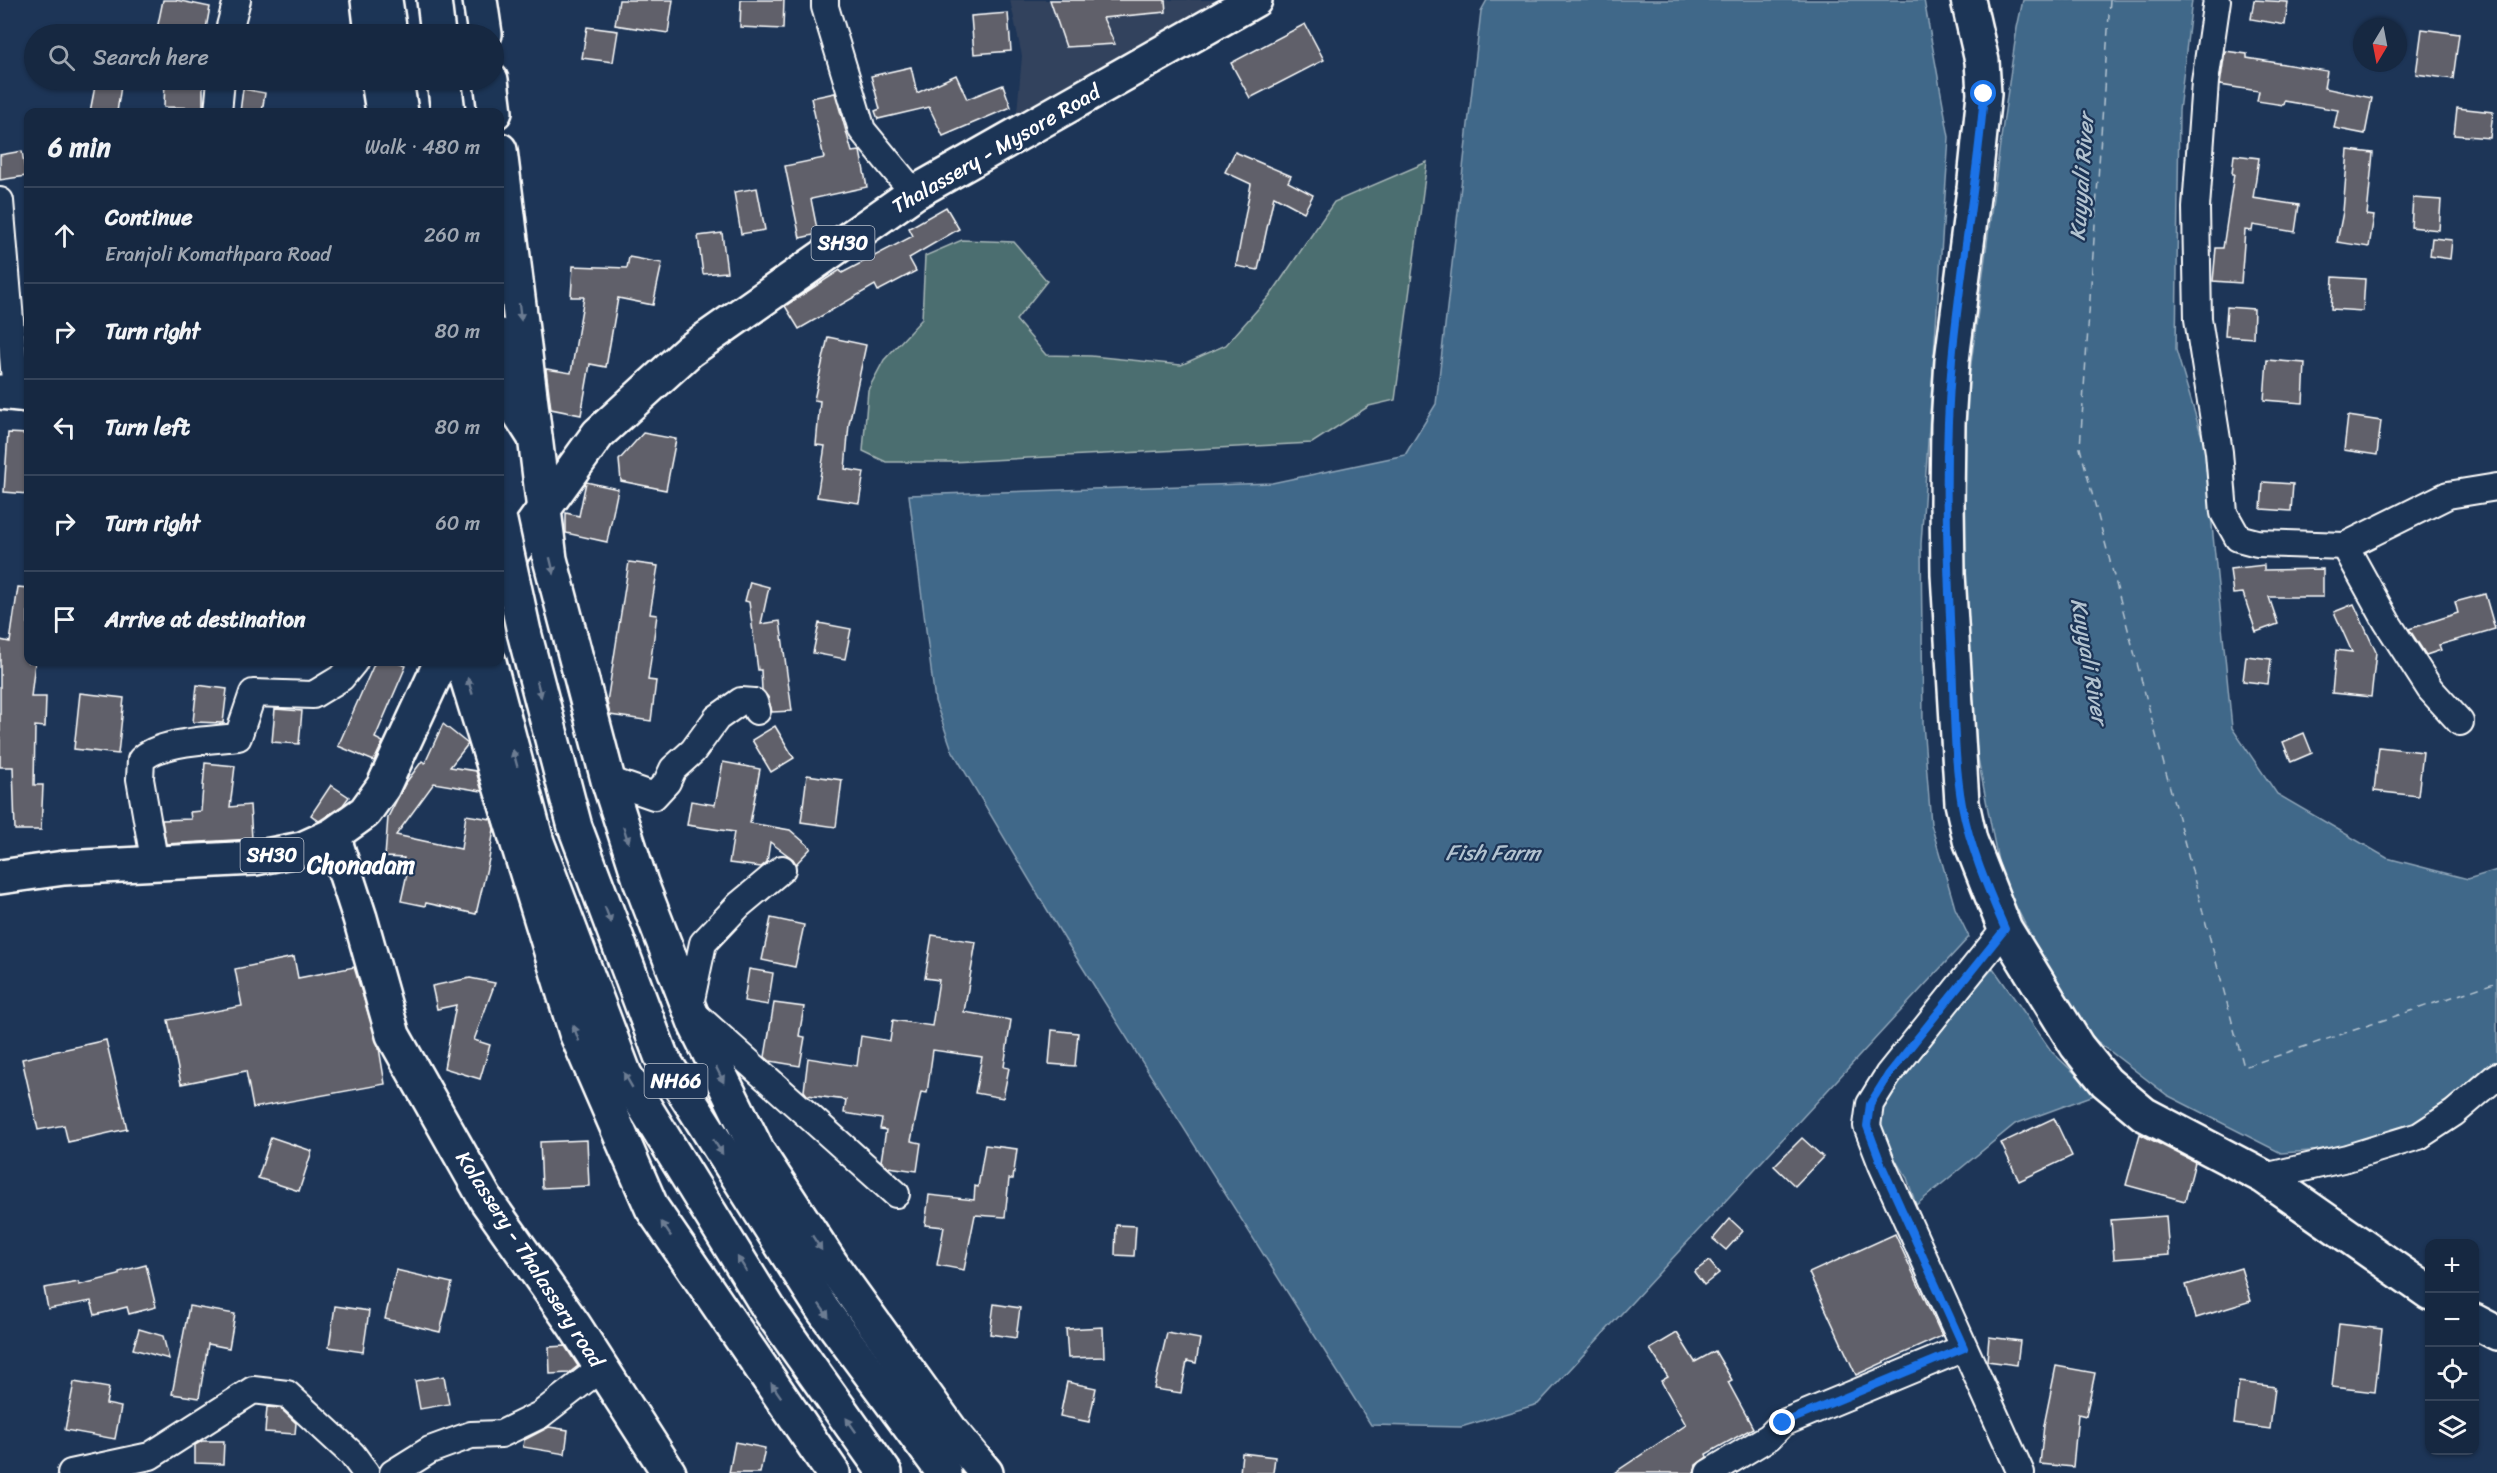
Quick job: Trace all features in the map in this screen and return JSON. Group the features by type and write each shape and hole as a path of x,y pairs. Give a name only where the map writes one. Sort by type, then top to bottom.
{"main road":[{"path":"368,0 371,24"},
{"path":"386,0 389,24"},
{"path":"434,0 437,24"},
{"path":"480,0 484,24"},
{"name":"Thalassery - Mysore Road","path":"504,564 598,434 689,351 914,194 1255,0"},
{"path":"1968,0 1982,61 1984,94 1977,168 1952,360 1948,424 1948,586 1962,803 1974,851 2005,929 2077,1046 2106,1082 2144,1114 2264,1177 2425,1290"},
{"path":"379,90 382,108"},
{"path":"398,90 400,108"},
{"path":"445,90 448,108"},
{"path":"492,90 494,108"},
{"path":"504,183 550,559 608,780 641,883 689,1008 758,1152 832,1265 951,1432 986,1473"},
{"path":"504,356 514,405 535,438"},
{"name":"NH66","path":"504,537 524,632 575,827 661,1056 823,1310 944,1473"},
{"name":"SH30","path":"0,877 64,868 255,858 302,849 333,835 365,812 383,787 439,666"},
{"path":"481,666 576,1033 652,1208 833,1473"},
{"name":"NH66","path":"481,666 537,842 625,1075 771,1312 885,1473"},
{"name":"Kolassery - Thalassery road","path":"333,835 360,918 393,1035 486,1200 602,1367 669,1473"},
{"path":"2479,1322 2497,1333"}],"street":[{"path":"231,24 237,0"},
{"path":"825,0 825,7 862,130 914,194"},
{"path":"2217,0 2205,82 2196,208 2198,319 2219,452 2224,513 2238,538 2257,543 2345,546 2448,495 2497,487"},
{"path":"218,108 220,90"},
{"path":"0,201 15,393"},
{"path":"2345,546 2393,632 2430,688 2460,722"},
{"path":"155,865 139,767 141,760 146,755 166,747 238,737 253,693 313,695 341,678 351,666"},
{"path":"608,780 654,796 667,782 673,769 693,751 717,718 741,701 754,702 758,711"},
{"path":"782,868 739,905 704,943 689,1008 896,1194"},
{"path":"2005,929 1888,1075 1870,1104 1867,1126 1882,1166 2021,1473"},
{"path":"2264,1177 2347,1158 2419,1136 2454,1113 2497,1076"},
{"path":"1709,1473 1769,1437 1783,1423 1964,1348"},
{"path":"393,1473 430,1450 471,1435 501,1434 540,1415 602,1367"},
{"path":"71,1473 150,1464 252,1390 287,1394 352,1454 366,1473"}],"shaded area":[{"path":"1010,0 1226,0 1016,124 1022,56"}],"green space":[{"path":"1427,162 1395,400 1369,406 1312,443 952,462 886,462 863,451 868,390 884,360 922,319 925,256 962,240 1014,242 1047,281 1016,320 1046,355 1091,356 1181,365 1226,345 1272,293 1334,202"}],"water":[{"name":"Fish Farm","path":"1487,0 1924,0 1949,137 1921,544 1923,723 1931,824 1955,908 1969,937 1538,1404 1461,1427 1371,1425 1064,938 952,750 935,701 909,495 1272,483 1405,455 1436,404 1481,11"},
{"name":"Kuyyali River","path":"2023,0 2192,0 2179,111 2176,350 2204,444 2232,728 2277,794 2387,858 2468,879 2497,870 2497,1066 2408,1127 2342,1149 2281,1153 2167,1095 2076,1025 2001,877 1966,697 1958,462 1999,152"},
{"path":"1993,968 2052,1052 2097,1094 2015,1124 1916,1205 1907,1178 1886,1146 1877,1109 1916,1057"}],"building":[{"path":"163,0 176,0 210,7 207,24 158,24"},
{"path":"619,0 673,0 668,33 615,25"},
{"path":"741,0 784,0 783,29 740,27"},
{"path":"1050,0 1165,0 1166,12 1103,18 1115,44 1066,47"},
{"path":"2254,0 2288,2 2285,25 2251,19"},
{"path":"1008,13 1011,51 974,54 971,16"},
{"path":"1305,24 1324,60 1250,98 1231,63"},
{"path":"587,27 618,31 613,62 582,58"},
{"path":"2422,29 2459,34 2453,79 2416,74"},
{"path":"2225,51 2247,54 2247,58 2327,71 2324,88 2372,98 2365,134 2334,128 2338,110 2284,101 2283,105 2257,101 2259,91 2220,85"},
{"path":"911,67 917,93 956,75 967,99 1003,85 1011,107 943,136 929,107 878,119 875,111 880,109 871,76"},
{"path":"94,90 120,90 118,108 91,108"},
{"path":"165,90 203,90 203,108 164,107"},
{"path":"243,90 265,93 263,108 241,108"},
{"path":"835,93 852,152 860,151 867,187 811,199 818,234 800,238 785,166 824,158 811,98"},
{"path":"2457,108 2493,112 2490,138 2454,135"},
{"path":"2348,150 2373,153 2367,215 2374,216 2369,247 2337,242 2343,212"},
{"path":"22,151 24,176 0,180 0,155"},
{"path":"1235,152 1291,176 1288,182 1313,195 1304,212 1274,196 1258,270 1236,266 1251,184 1225,172"},
{"path":"2234,155 2259,158 2253,198 2299,205 2295,232 2253,225 2252,231 2245,230 2241,283 2213,281 2216,248 2223,248 2234,174 2232,174"},
{"path":"757,188 765,230 741,234 734,192"},
{"path":"2413,198 2441,200 2439,230 2411,227"},
{"path":"946,207 959,229 909,258 916,271 878,291 875,285 799,329 785,306 840,270 842,273 913,236 909,228"},
{"path":"722,233 727,272 703,274 698,236"},
{"path":"2432,238 2452,240 2450,259 2430,256"},
{"path":"629,257 662,263 653,305 618,298 606,367 590,364 581,415 551,409 546,369 571,373 584,297 571,297 573,266 627,268"},
{"path":"2333,277 2365,279 2363,311 2331,309"},
{"path":"2227,307 2254,309 2253,338 2225,336"},
{"path":"828,337 866,345 849,424 845,469 864,472 859,503 817,497 825,446 816,445 820,401 814,400"},
{"path":"2267,360 2305,363 2303,403 2264,400"},
{"path":"2348,416 2381,421 2377,455 2344,450"},
{"path":"8,433 24,434 24,494 4,492"},
{"path":"643,433 676,439 666,490 621,481 619,460"},
{"path":"586,482 618,489 607,542 566,533 566,513 579,516"},
{"path":"2263,482 2293,484 2291,511 2261,509"},
{"path":"629,562 658,566 650,614 657,615 648,680 656,681 651,721 610,715 607,702"},
{"path":"2264,565 2264,570 2323,569 2323,597 2269,597 2278,624 2256,632 2243,593 2233,594 2230,569"},
{"path":"750,582 769,587 761,624 780,621 792,711 772,712 768,697 762,690 761,670 758,670 749,602 745,601"},
{"path":"18,587 24,588 24,666 35,666 31,697 46,697 45,727 35,726 34,785 43,785 41,830 15,830 13,767 0,767 0,640 10,642"},
{"path":"2485,594 2495,629 2439,645 2441,650 2426,655 2409,629 2458,613 2455,602"},
{"path":"2354,604 2376,652 2371,697 2332,693 2336,650 2352,652 2334,612"},
{"path":"819,623 851,629 845,659 813,653"},
{"path":"2246,656 2271,659 2268,684 2243,681"},
{"path":"373,666 406,666 375,738 383,742 374,761 338,746"},
{"path":"197,685 227,689 223,723 193,722"},
{"path":"80,693 124,698 118,754 74,749"},
{"path":"275,709 302,711 299,744 272,742"},
{"path":"443,724 468,744 450,767 476,771 482,791 434,783 396,835 461,849 466,815 491,819 494,829 476,914 426,903 425,906 401,901 408,869 402,867 404,858 385,857 388,817 405,784 422,761 425,763"},
{"path":"775,726 794,758 771,772 752,740"},
{"path":"2304,733 2312,753 2291,762 2283,742"},
{"path":"2379,747 2423,752 2418,796 2374,791"},
{"path":"723,762 760,769 750,823 790,830 811,848 796,864 793,859 770,842 767,862 761,867 729,863 734,832 687,825 691,801 715,805"},
{"path":"205,763 235,766 230,807 250,805 252,839 166,844 162,820 191,819 190,812 201,811"},
{"path":"807,775 842,780 836,827 801,822"},
{"path":"331,785 349,797 343,805 319,821 311,815"},
{"path":"771,918 804,925 795,967 762,960"},
{"path":"932,935 976,942 964,1012 1011,1020 1004,1067 1009,1068 1003,1098 975,1093 982,1057 933,1050 927,1093 921,1092 911,1141 921,1143 917,1171 888,1167 881,1161 886,1130 880,1129 882,1119 844,1113 846,1100 807,1095 804,1091 808,1058 857,1066 861,1036 890,1041 893,1020 932,1026 939,980 925,978"},
{"path":"294,957 298,978 354,967 379,1048 385,1084 253,1108 246,1071 181,1084 168,1020 242,1006 235,969"},
{"path":"749,969 773,973 768,1005 744,1001"},
{"path":"470,978 495,983 474,1040 490,1045 480,1079 444,1068 456,1005 437,1009 432,986"},
{"path":"774,1003 804,1007 799,1036 805,1037 800,1066 770,1061 765,1057"},
{"path":"1052,1030 1078,1033 1075,1066 1049,1064"},
{"path":"106,1040 127,1129 68,1142 64,1125 38,1130 22,1059"},
{"path":"2054,1118 2072,1156 2019,1181 2001,1143"},
{"path":"2140,1134 2195,1162 2185,1201 2126,1185"},
{"path":"271,1137 312,1151 299,1191 258,1178"},
{"path":"1802,1138 1823,1157 1795,1186 1774,1166"},
{"path":"587,1140 589,1186 542,1188 540,1142"},
{"path":"985,1145 1017,1149 1013,1179 1009,1179 1005,1217 975,1215 964,1270 937,1265 944,1227 925,1225 929,1195 974,1200"},
{"path":"2166,1216 2169,1255 2114,1259 2111,1220"},
{"path":"1730,1219 1743,1231 1726,1250 1713,1239"},
{"path":"1116,1225 1136,1226 1134,1256 1115,1255"},
{"path":"1895,1234 1942,1336 1856,1375 1809,1273"},
{"path":"1709,1261 1719,1273 1704,1285 1694,1272"},
{"path":"146,1265 156,1307 129,1314 127,1307 95,1315 91,1301 48,1309 44,1288 79,1282 79,1285 119,1275 119,1272"},
{"path":"2241,1268 2251,1301 2196,1318 2186,1285"},
{"path":"396,1270 452,1283 440,1332 385,1319"},
{"path":"994,1304 1020,1308 1016,1338 990,1334"},
{"path":"189,1306 235,1314 229,1348 208,1344 199,1398 172,1394"},
{"path":"335,1306 369,1311 363,1352 329,1347"},
{"path":"2339,1324 2382,1329 2375,1392 2332,1387"},
{"path":"1103,1327 1104,1357 1068,1358 1066,1329"},
{"path":"139,1329 163,1336 169,1359 133,1349"},
{"path":"1167,1333 1200,1339 1196,1363 1187,1361 1181,1393 1154,1389"},
{"path":"1677,1333 1695,1362 1715,1351 1732,1380 1728,1382 1753,1428 1706,1454 1707,1457 1696,1465 1694,1473 1614,1473 1686,1425 1661,1381 1668,1377 1650,1349"},
{"path":"1989,1337 2020,1341 2017,1365 1987,1361"},
{"path":"565,1346 578,1366 569,1373 550,1374 549,1347"},
{"path":"2056,1366 2095,1373 2086,1416 2078,1414 2073,1467 2040,1464 2044,1425"},
{"path":"444,1376 449,1404 420,1409 415,1381"},
{"path":"74,1382 109,1388 106,1404 121,1407 115,1439 65,1430"},
{"path":"1067,1382 1096,1388 1089,1422 1060,1416"},
{"path":"2239,1382 2275,1387 2270,1429 2234,1424"},
{"path":"267,1407 280,1408 296,1423 295,1434 265,1432"},
{"path":"549,1427 568,1430 565,1454 523,1447 524,1440"},
{"path":"202,1441 224,1441 223,1464 195,1463 195,1445"},
{"path":"735,1442 765,1448 760,1473 729,1473"},
{"path":"1242,1453 1275,1457 1273,1473 1240,1473"}],"ferry route":[{"path":"2110,0 2080,448 2244,1067 2497,982"}],"district":[{"name":"Chonadam","path":"361,865"}],"route":[{"path":"1783,1423 1964,1348 1882,1166 1867,1126 1870,1104 1888,1075 2005,929 1970,840 1962,803 1955,724 1948,574 1948,424 1952,360 1981,137 1984,94"}]}
